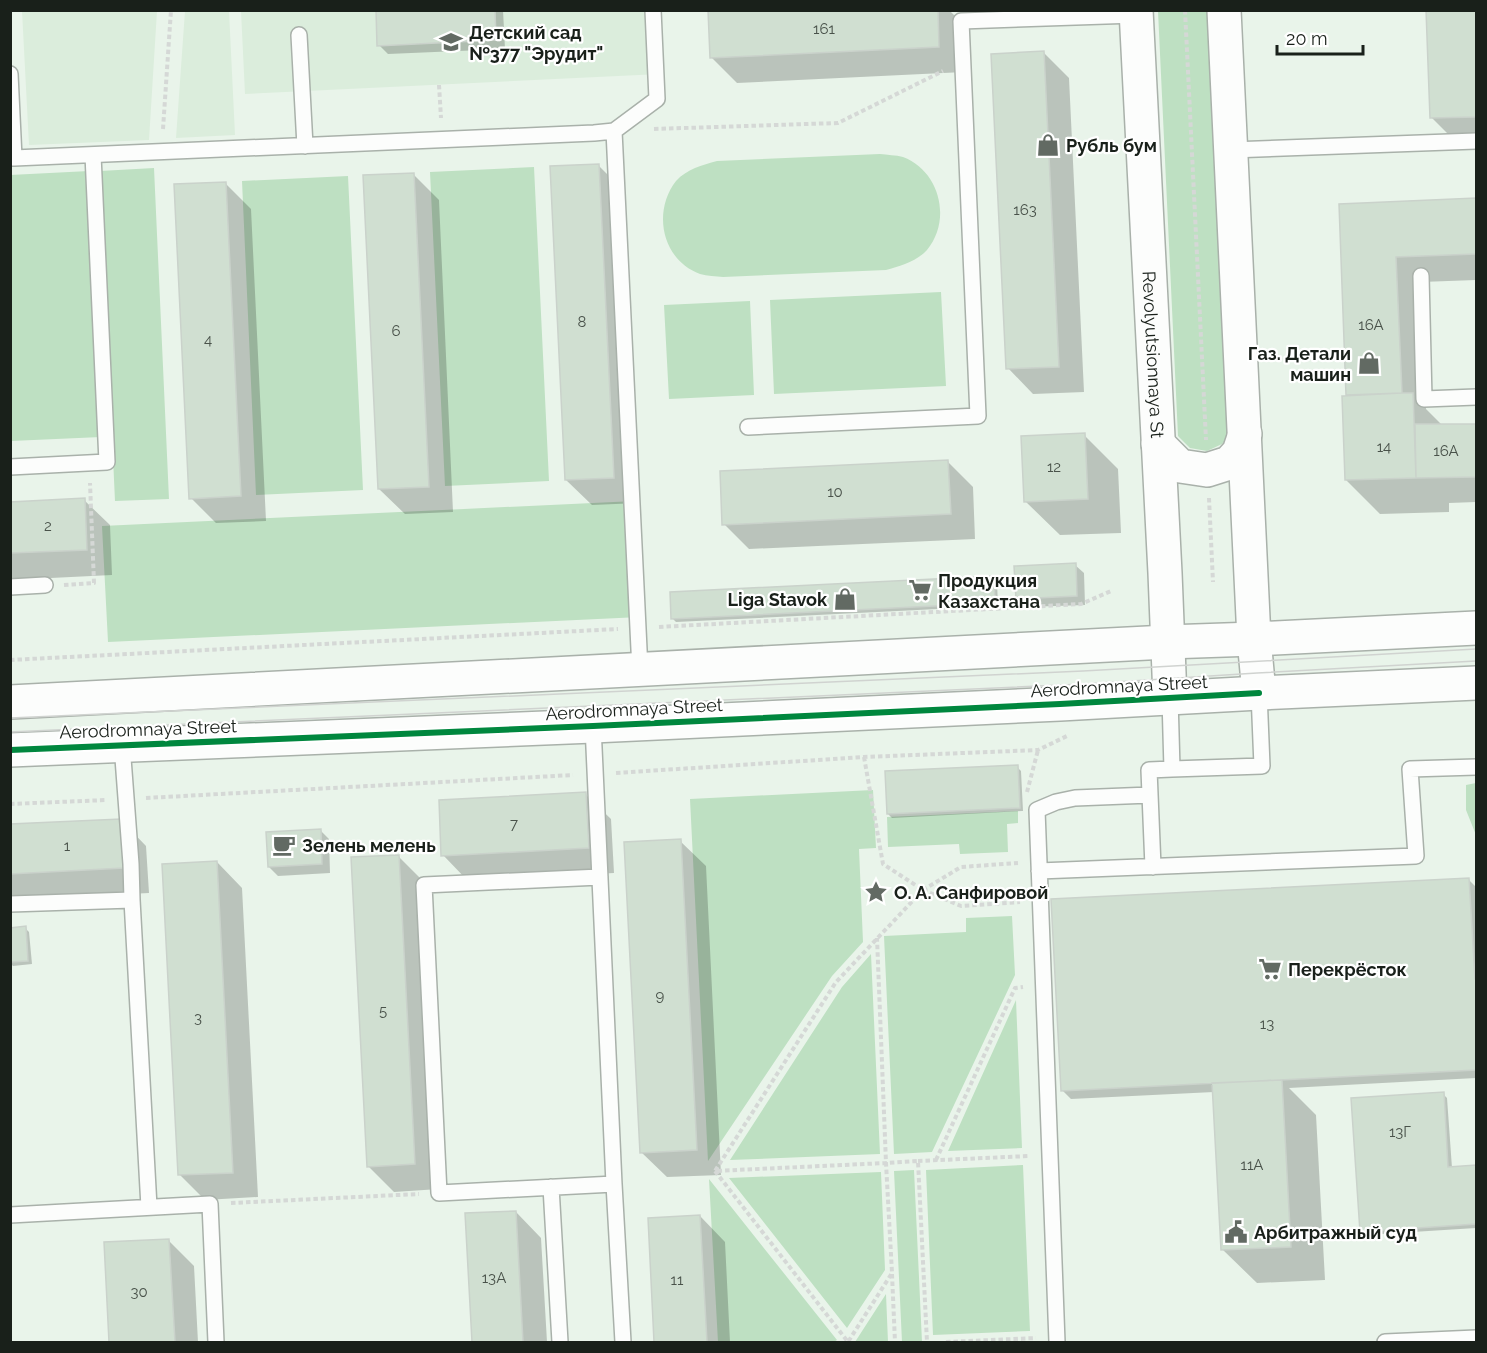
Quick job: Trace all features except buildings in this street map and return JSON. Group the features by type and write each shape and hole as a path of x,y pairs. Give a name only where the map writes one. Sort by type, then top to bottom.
{"street":[{"path":"1224,10 1258,693"},
{"name":"Revolyutsionnaya St","path":"1136,13 1170,698"},
{"path":"1158,444 1180,466 1207,470 1229,463 1239,452 1245,434"},
{"name":"Aerodromnaya Street","path":"10,702 1476,628"},
{"name":"Aerodromnaya Street","path":"10,750 593,726 1476,683"}],"lane":[{"path":"10,74 12,158 594,134 614,131 657,99 653,10"},
{"path":"748,427 978,416 961,16 1136,13"},
{"path":"299,35 305,146"},
{"path":"614,131 640,670"},
{"path":"1231,150 1476,141"},
{"path":"10,467 107,462 93,155"},
{"path":"1421,276 1424,399 1476,398"},
{"path":"10,587 45,585"},
{"path":"1153,867 1149,770 1263,766 1258,693"},
{"path":"1170,698 1172,769"},
{"path":"593,726 623,1342"},
{"path":"122,745 149,1207"},
{"path":"1039,871 1416,856 1410,769 1476,767"},
{"path":"1057,1342 1037,810 1056,802 1076,798 1150,795"},
{"path":"600,877 424,885 439,1193 615,1184"},
{"path":"10,904 132,900"},
{"path":"552,1187 560,1342"},
{"path":"10,1215 210,1204 216,1342"},
{"path":"1384,1342 1476,1338"}],"path":[{"path":"161,152 171,10"},
{"path":"1185,10 1213,582"},
{"path":"614,131 838,123 963,61"},
{"path":"439,85 442,140"},
{"path":"45,585 94,584 89,463"},
{"path":"10,660 1082,604 1111,591"},
{"path":"10,804 596,774 864,757 1038,750 1076,732"},
{"path":"1027,793 1038,750"},
{"path":"864,757 883,864 923,890 962,906 1020,903 1019,893"},
{"path":"1017,854 1019,873"},
{"path":"715,1171 836,982 923,890 962,867 1018,863"},
{"path":"877,938 895,1342"},
{"path":"936,1160 1015,988"},
{"path":"715,1171 1033,1156"},
{"path":"918,1161 927,1342"},
{"path":"715,1171 848,1342 892,1273"},
{"path":"210,1204 439,1193"},
{"path":"946,1342 1040,1338"}],"shaded area":[{"path":"22,11 157,11 149,140 29,145"},
{"path":"185,11 229,11 235,135 176,138"},
{"name":"Детский сад №377 \"Эрудит\"","path":"241,11 657,11 660,74 245,94"}],"green space":[{"path":"1158,11 1212,11 1233,433 1222,444 1207,451 1190,448 1178,436"},
{"path":"880,154 903,157 916,164 926,173 938,198 939,225 935,238 923,254 908,263 886,270 723,277 700,274 687,267 669,247 663,220 664,207 676,181 695,168 717,161"},
{"path":"534,167 549,481 445,486 430,172"},
{"path":"154,168 169,499 115,501 100,171"},
{"path":"89,171 101,437 11,441 10,175"},
{"path":"348,176 363,490 256,495 242,181"},
{"path":"941,292 946,386 774,394 770,300"},
{"path":"750,301 754,395 669,399 664,305"},
{"path":"635,501 640,617 108,642 102,526"},
{"path":"1476,783 1476,835 1466,810 1466,785"},
{"path":"873,790 876,848 859,849 863,942 832,976 708,1161 690,799"},
{"path":"1018,811 1018,823 1007,824 1008,852 960,854 959,844 888,847 887,817"},
{"path":"1012,916 1015,975 932,1152 894,1154 884,936 966,932 966,918"},
{"path":"871,954 880,1154 730,1160 842,987"},
{"path":"1016,1000 1022,1148 948,1151"},
{"path":"1023,1165 1030,1331 933,1335 926,1170"},
{"path":"914,1170 922,1342 902,1342 894,1171"},
{"path":"881,1172 885,1270 847,1328 729,1178"},
{"path":"709,1179 837,1340 834,1342 718,1342"},
{"path":"886,1294 888,1342 855,1342"}],"tram line":[{"path":"10,718 1083,671 1476,649"},
{"path":"10,732 1084,684 1476,661"}],"cycle path":[{"path":"10,750 593,726 1259,693"}],"place":[{"name":"Детский сад №377 \"Эрудит\"","path":"451,42"},
{"name":"Рубль бум","path":"1048,145"},
{"name":"Газ. Детали машин","path":"1369,363"},
{"name":"Продукция Казахстана","path":"920,590"},
{"name":"Liga Stavok","path":"845,599"},
{"name":"Зелень мелень","path":"284,845"},
{"name":"О. А. Санфировой","path":"876,892"},
{"name":"Перекрёсток","path":"1270,969"},
{"name":"Арбитражный суд","path":"1236,1232"}]}
